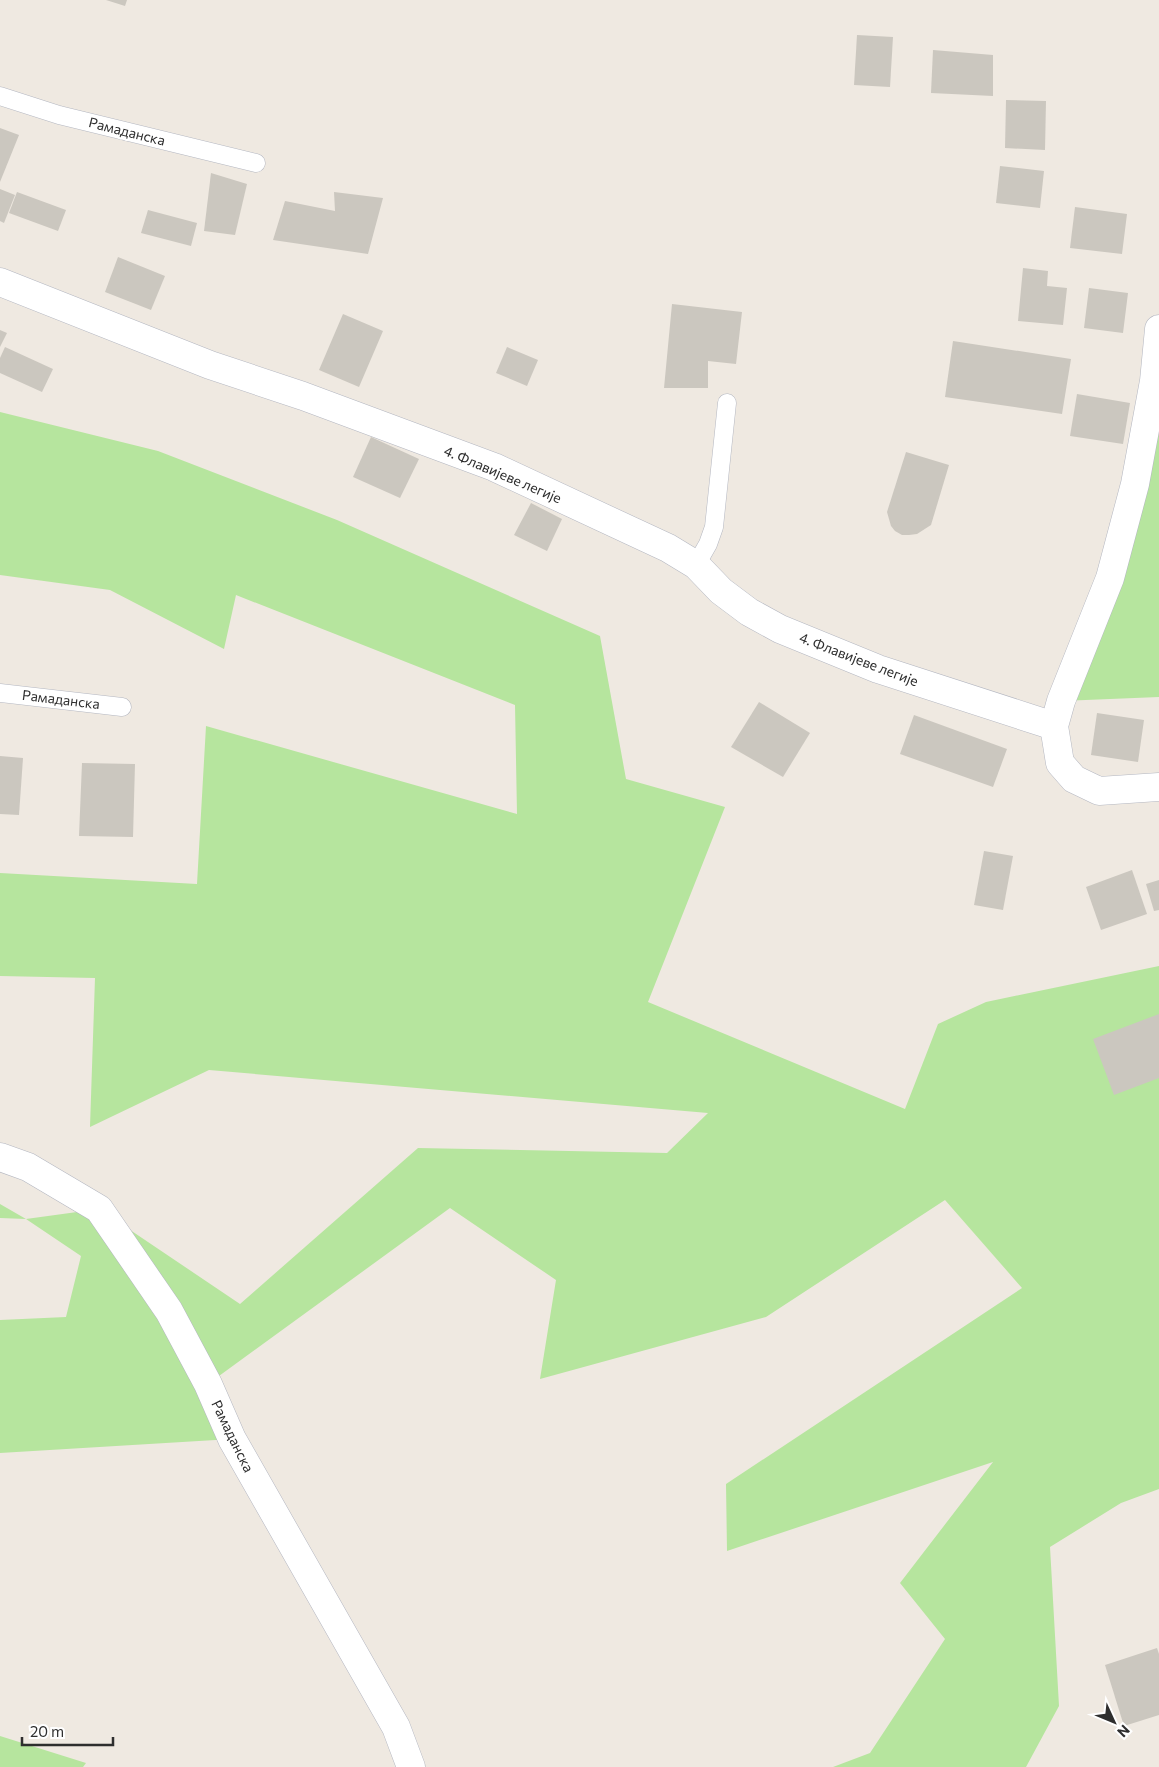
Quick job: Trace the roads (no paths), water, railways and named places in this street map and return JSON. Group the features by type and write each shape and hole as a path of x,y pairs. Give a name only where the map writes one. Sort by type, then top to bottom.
{"street":[{"name":"4. Флавијеве легије","path":"0,282 210,365 303,396 494,467 668,548 696,566 721,591 749,612 780,629 878,669 1054,726"},
{"path":"1159,329 1154,381 1135,484 1110,578 1061,701 1054,726 1060,762 1074,779 1099,791 1159,787"},
{"name":"Рамаданска","path":"0,1157 28,1167 99,1209 169,1312 208,1384 232,1438 396,1726 411,1767"}],"lane":[{"name":"Рамаданска","path":"0,96 59,115 256,163"},
{"path":"696,566 708,544 714,527 727,403"},
{"name":"Рамаданска","path":"0,693 122,707"}]}
